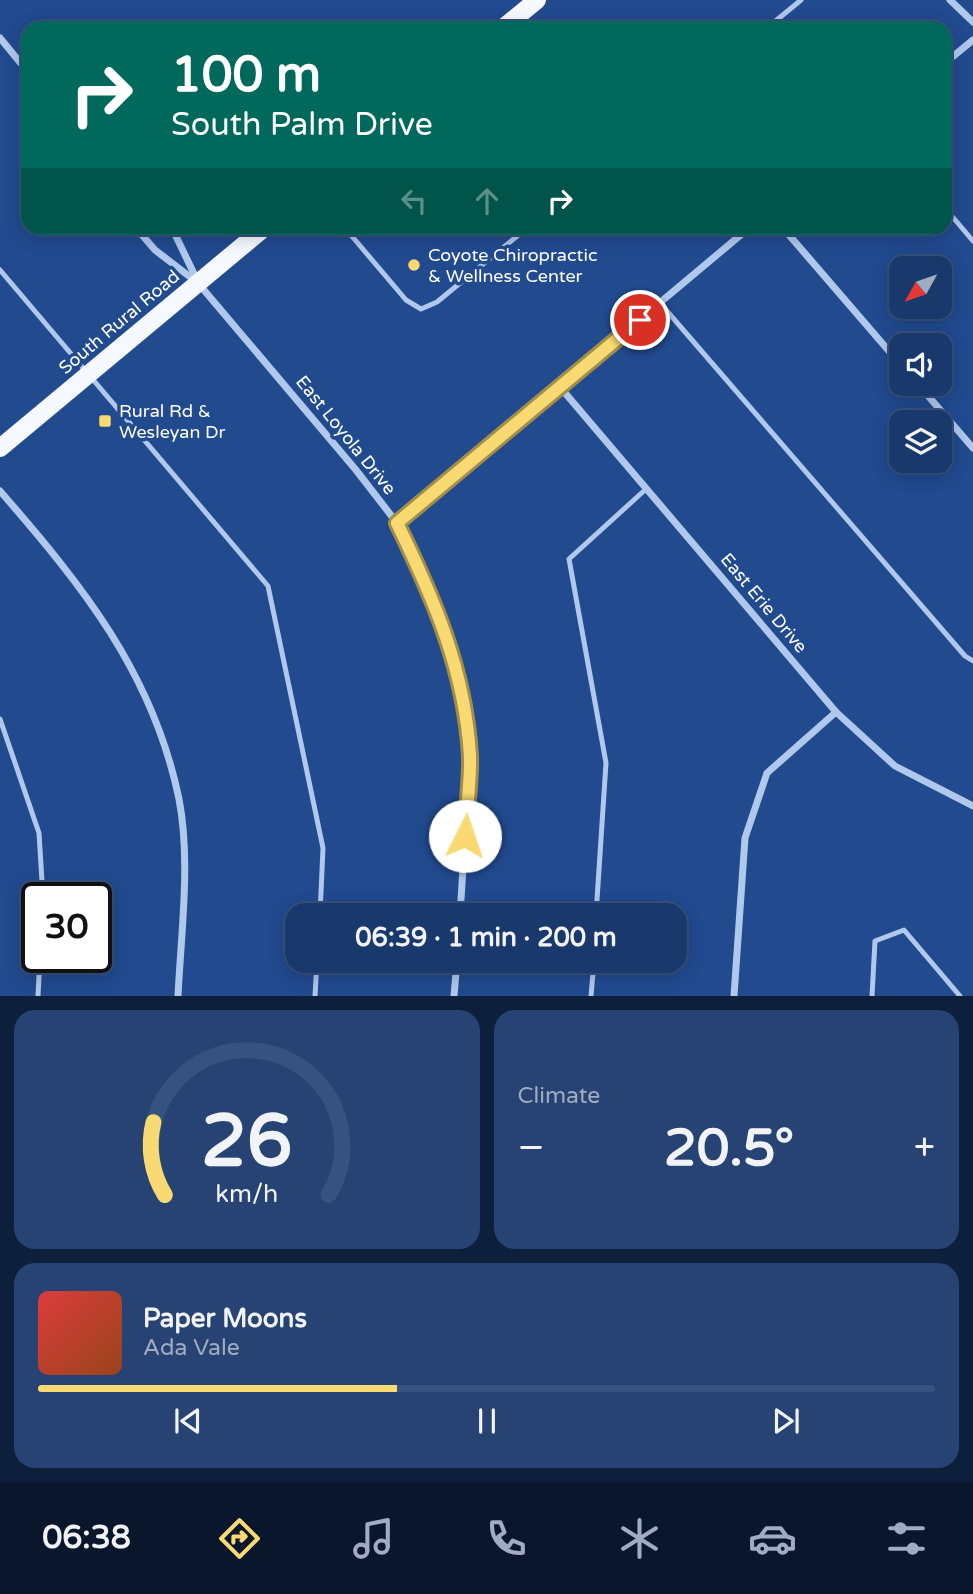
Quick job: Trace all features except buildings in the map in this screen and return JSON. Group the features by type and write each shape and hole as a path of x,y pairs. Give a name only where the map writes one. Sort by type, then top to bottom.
{"main road":[{"path":"512,21 537,0"},
{"name":"South Rural Road","path":"0,448 256,235"}],"street":[{"path":"950,0 973,22"},
{"path":"0,38 21,64"},
{"path":"952,57 973,40"},
{"name":"East Loyola Drive","path":"142,235 155,250 198,283 356,470 397,523 429,590 457,667 470,757 461,903"},
{"name":"East Loyola Drive","path":"175,235 198,283"},
{"path":"397,523 741,235"},
{"path":"789,235 889,351"},
{"name":"East Erie Drive","path":"560,387 836,712 895,766 973,806"},
{"path":"928,396 973,448"},
{"path":"0,491 98,610 150,707 179,800 184,883 178,996"},
{"path":"734,996 745,838 767,773 836,712"},
{"path":"454,996 456,973"}],"lane":[{"path":"776,21 801,0"},
{"path":"952,216 973,241"},
{"path":"351,235 406,300 421,309 437,302 518,235"},
{"path":"0,270 268,586 323,848 321,903"},
{"path":"660,303 955,646 973,661"},
{"path":"597,903 606,763 569,559 646,489"},
{"path":"0,719 39,833 42,882"},
{"path":"872,996 875,940 904,929 960,996"},
{"path":"38,996 39,973"},
{"path":"315,996 316,973"},
{"path":"591,996 593,973"}],"place":[{"name":"Coyote Chiropractic & Wellness Center","path":"414,265"},
{"name":"Rural Rd & Wesleyan Dr","path":"105,421"}],"route":[{"path":"465,836 470,757 457,667 429,590 397,523 640,320"}]}
